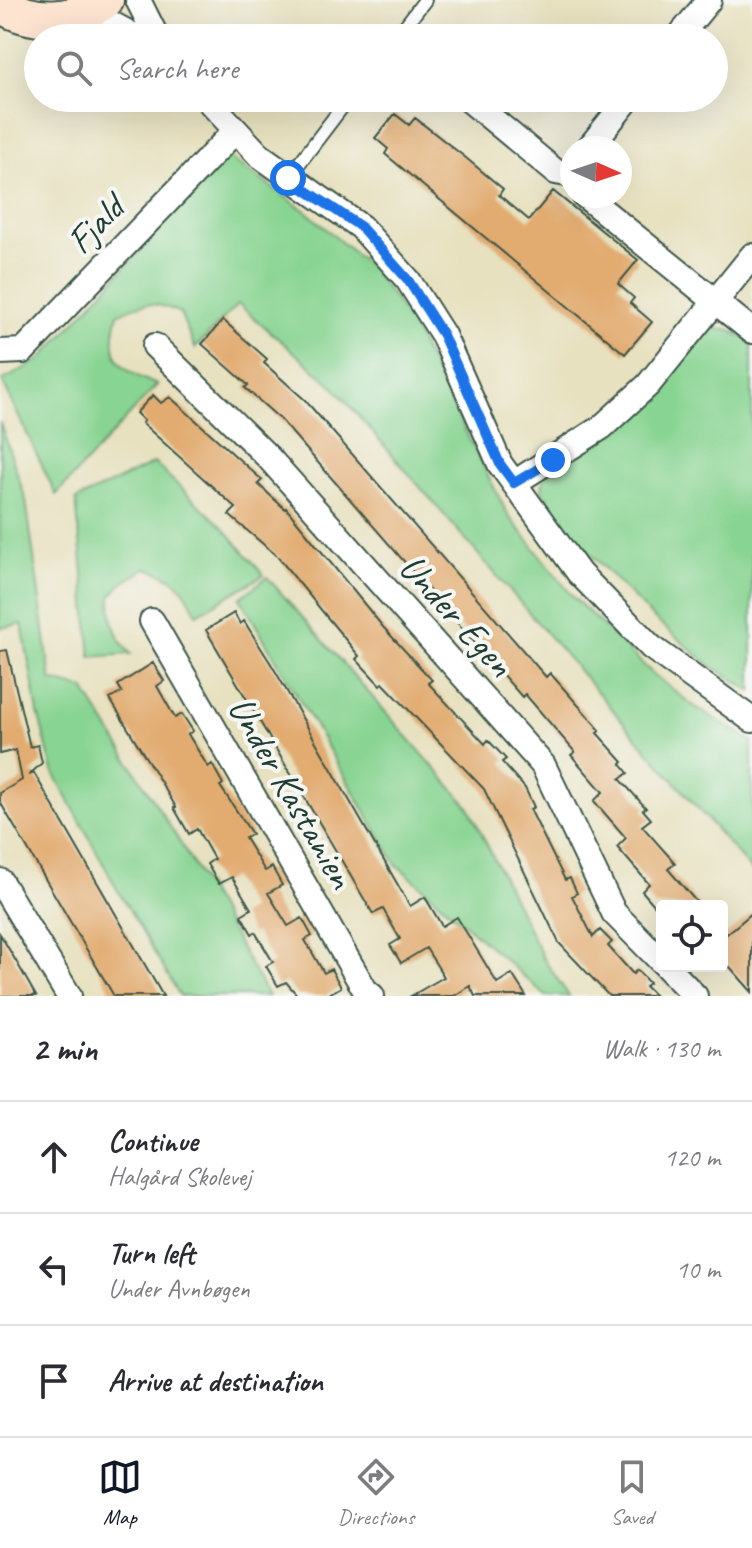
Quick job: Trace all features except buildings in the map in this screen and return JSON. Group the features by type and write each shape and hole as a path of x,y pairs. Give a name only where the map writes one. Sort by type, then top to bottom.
{"main road":[{"path":"0,4 25,16 40,19 57,19 97,5"}],"street":[{"path":"138,0 150,24"},
{"path":"689,24 709,0"},
{"path":"97,5 121,24"},
{"path":"218,112 259,155 361,227 408,280 443,335 500,464 579,573 651,647 752,720"},
{"path":"484,112 560,173"},
{"path":"599,136 618,112"},
{"name":"Fjald","path":"0,352 23,351 235,131"},
{"path":"600,208 752,331"},
{"path":"514,483 602,427 648,385 752,256"},
{"name":"Under Egen","path":"155,346 268,457 543,765 614,913 656,956"},
{"name":"Under Kastanien","path":"152,621 365,990 372,996"},
{"path":"0,881 69,996"},
{"name":"Under Egen","path":"672,972 695,996"}],"lane":[{"path":"407,24 425,0"},
{"path":"288,178 338,112"}],"green space":[{"path":"227,156 307,212 373,270 409,320 508,515 574,598 652,673 695,707 752,741 752,871 331,384 238,304 195,348 180,313 149,304 118,314 114,341 118,360 133,373 157,385 56,495 2,381 41,359"},
{"path":"711,329 727,329 752,341 752,691 708,664 651,616 577,540 542,492 543,481 550,472 697,338"},
{"path":"0,422 26,500 51,680 84,689 186,852 268,996 180,996 53,771 38,713 22,624 0,628"},
{"path":"154,463 221,525 264,575 197,614 173,579 146,568 120,585 111,596 115,628 131,654 91,657 76,500"},
{"path":"267,577 468,806 543,958 569,996 546,996 396,864 240,598"}],"route":[{"path":"288,178 361,227 408,280 443,335 500,464 514,483 553,460"}]}
